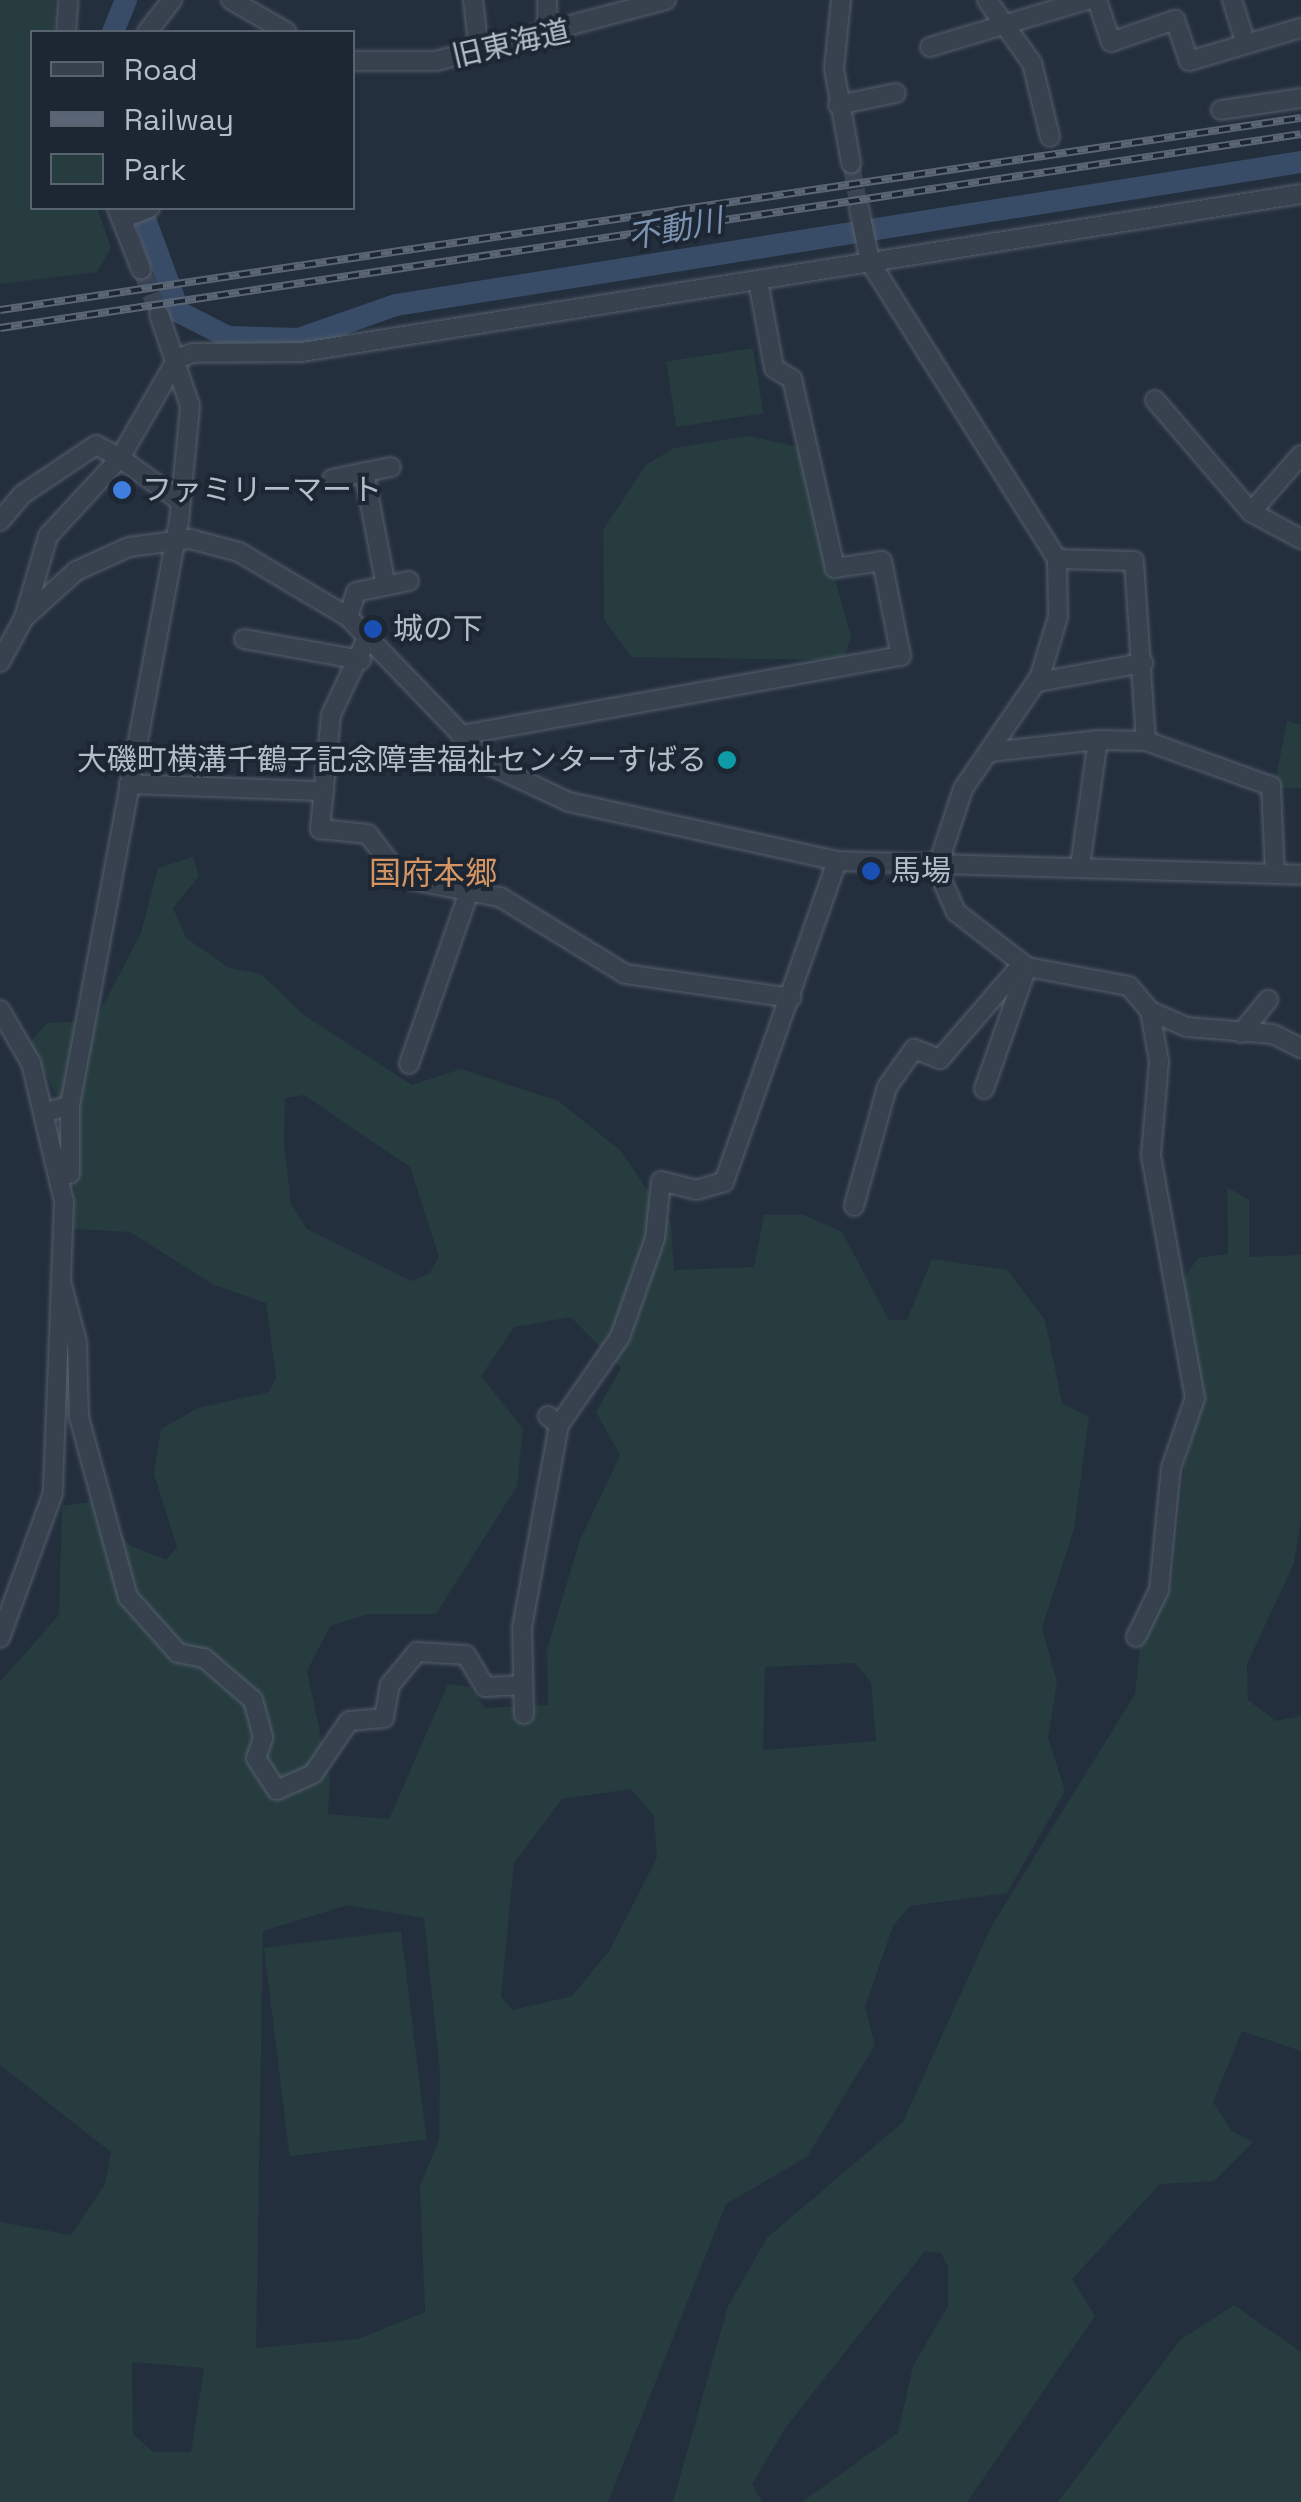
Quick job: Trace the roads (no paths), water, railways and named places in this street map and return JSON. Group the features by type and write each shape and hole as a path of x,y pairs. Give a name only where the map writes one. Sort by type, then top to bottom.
{"street":[{"path":"66,30 68,0"},
{"path":"149,30 172,0"},
{"path":"232,0 284,30"},
{"path":"472,0 479,51"},
{"path":"546,0 547,37"},
{"name":"旧東海道","path":"355,61 396,66 479,51 547,37 666,0"},
{"path":"841,0 838,105 851,163"},
{"path":"987,0 1032,62 1050,137"},
{"path":"930,47 1005,20 1086,0"},
{"path":"1097,0 1111,42 1175,20 1189,61 1301,28"},
{"path":"1232,0 1246,44"},
{"path":"838,105 896,94"},
{"path":"1220,110 1301,98"},
{"path":"177,359 302,352 1301,194"},
{"path":"859,208 870,262 1057,559 1058,617 1038,682 963,790 937,862 956,912 1024,966 1129,986 1150,1012 1159,1061 1150,1155 1195,1398 1171,1468 1159,1590 1136,1637"},
{"path":"122,214 141,269"},
{"path":"461,735 901,656 882,560 835,568 792,379 774,368 758,281"},
{"path":"0,1638 54,1493 70,1105 165,613 176,537 190,406 159,314"},
{"path":"0,662 24,618 48,536 120,458 177,359"},
{"path":"1155,400 1251,512 1301,539"},
{"path":"0,521 23,494 96,445 180,501"},
{"path":"1251,512 1301,456"},
{"path":"332,479 391,467"},
{"path":"364,472 386,586"},
{"path":"24,618 90,563 176,537 239,552 348,617 461,735 522,785 569,802 837,861 1301,875"},
{"path":"1057,559 1134,560 1146,741"},
{"path":"348,617 356,592 409,581"},
{"path":"368,636 361,660 332,714 320,828 368,834 401,878 467,898 500,897 625,974 790,998"},
{"path":"244,638 361,660"},
{"path":"1038,682 1143,663"},
{"path":"990,752 1098,740 1146,741 1271,786 1275,874"},
{"path":"1080,866 1098,740"},
{"path":"129,784 324,791"},
{"path":"524,1714 519,1685 544,1468 554,1421 620,1337 655,1238 661,1182 696,1190 724,1182 837,861"},
{"path":"409,1064 467,898"},
{"path":"984,1089 1024,966"},
{"path":"854,1206 896,1074 914,1048 940,1060 1024,966"},
{"path":"1241,1033 1268,1000 1273,1034"},
{"path":"0,1010 47,1112 64,1202"},
{"path":"1150,1012 1241,1033 1273,1034 1301,1048"},
{"path":"47,1112 70,1105"},
{"path":"62,1285 77,1342 79,1418 128,1596 178,1653 204,1658 253,1700 262,1738 256,1758 276,1790 313,1774 349,1720 384,1718 390,1685 416,1652 466,1654 485,1687 519,1685"}],"waterway":[{"name":"不動川","path":"114,30 126,0"},
{"name":"不動川","path":"142,210 179,312 228,337 299,339 396,305 1301,162"}],"tunnel":[{"path":"851,163 859,208"},
{"path":"141,269 159,314"}],"railway":[{"path":"0,310 1301,118"},
{"path":"0,328 1301,134"}],"place":[{"name":"ファミリーマート","path":"122,490"},
{"name":"城の下","path":"373,629"},
{"name":"大磯町横溝千鶴子記念障害福祉センターすばる","path":"727,760"},
{"name":"馬場","path":"871,871"}],"district":[{"name":"国府本郷","path":"433,873"}]}
